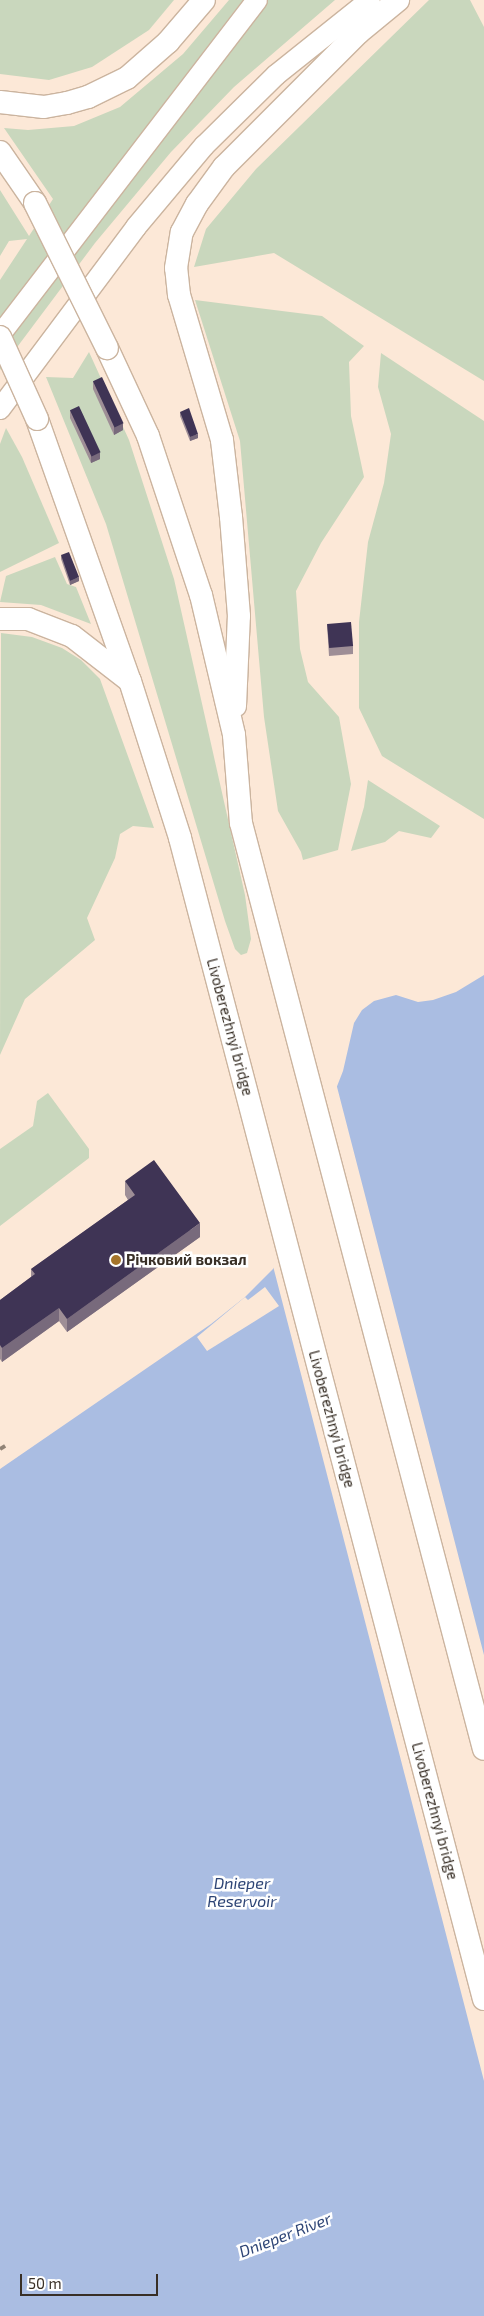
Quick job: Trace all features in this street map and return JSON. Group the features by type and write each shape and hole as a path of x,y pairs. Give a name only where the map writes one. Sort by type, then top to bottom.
{"main road":[{"path":"0,102 44,107 68,103 88,97 127,78 168,42 204,0"},
{"path":"398,0 338,52 224,167 197,204 182,232 176,268 179,295 222,440 231,517 239,616 234,735 241,822 484,1749"},
{"path":"0,152 35,203 107,348 148,436 201,594 234,735"},
{"name":"Livoberezhnyi bridge","path":"0,336 36,419 130,681 180,838 484,2000"},
{"path":"0,619 28,619 72,636 130,681"}],"street":[{"path":"0,336 257,0"},
{"path":"0,409 136,227 204,146 276,75 370,0"}],"green space":[{"path":"0,0 174,0 149,30 92,67 49,80 0,74"},
{"path":"229,0 243,0 0,318 0,280 27,239 9,241 0,256 0,190 29,236 53,199 4,128 28,130 74,126 120,107 183,54"},
{"path":"265,0 335,0 234,87 171,152 95,243 0,370 0,342"},
{"path":"429,0 470,0 484,27 484,381 274,253 194,267 206,229 256,169"},
{"path":"195,300 322,316 364,346 349,362 351,416 364,477 321,543 296,591 300,649 308,682 339,717 351,784 338,850 303,860 301,852 278,811 264,717 240,441"},
{"path":"89,352 129,440 174,579 245,895 251,939 247,953 241,955 235,949 225,921 106,524 46,377 73,378"},
{"path":"381,353 484,421 484,819 382,756 359,708 359,622 368,542 384,483 391,434 378,387"},
{"path":"6,428 22,457 59,543 0,572 0,444"},
{"path":"55,557 67,584 76,587 91,624 41,605 0,602 6,576"},
{"path":"1,633 32,637 62,648 81,660 100,679 154,828 133,826 120,834 115,858 87,918 95,940 25,999 0,1055"},
{"path":"368,780 440,826 431,838 399,831 385,842 351,851 364,807"},
{"path":"48,1093 89,1149 89,1158 0,1226 0,1149 33,1126 37,1101"}],"water":[{"name":"Dnieper Reservoir","path":"484,975 484,2316 0,2316 0,1469 211,1324 245,1297 273,1269 291,1238 323,1122 343,1071 354,1023 362,1010 374,1001 396,995 418,1002 433,1000 456,992"}],"pier":[{"path":"336,1083 484,1655 484,2081 273,1266 288,1237 321,1121"},
{"path":"265,1287 279,1306 207,1351 197,1337 245,1297 248,1300"}],"building":[{"path":"102,377 124,423 114,427 93,381"},
{"path":"79,406 101,452 91,456 70,410"},
{"path":"189,408 198,434 190,437 180,412"},
{"path":"69,552 79,577 70,581 61,555"},
{"path":"351,622 353,646 329,648 327,624"},
{"name":"Річковий вокзал","path":"154,1160 200,1223 67,1319 59,1308 2,1348 0,1345 0,1300 35,1274 31,1269 135,1195 125,1181"}],"railway":[{"path":"0,1449 5,1446"}],"place":[{"name":"Річковий вокзал","path":"116,1260"}],"water label":[{"name":"Dnieper River","path":"285,2235"}]}
